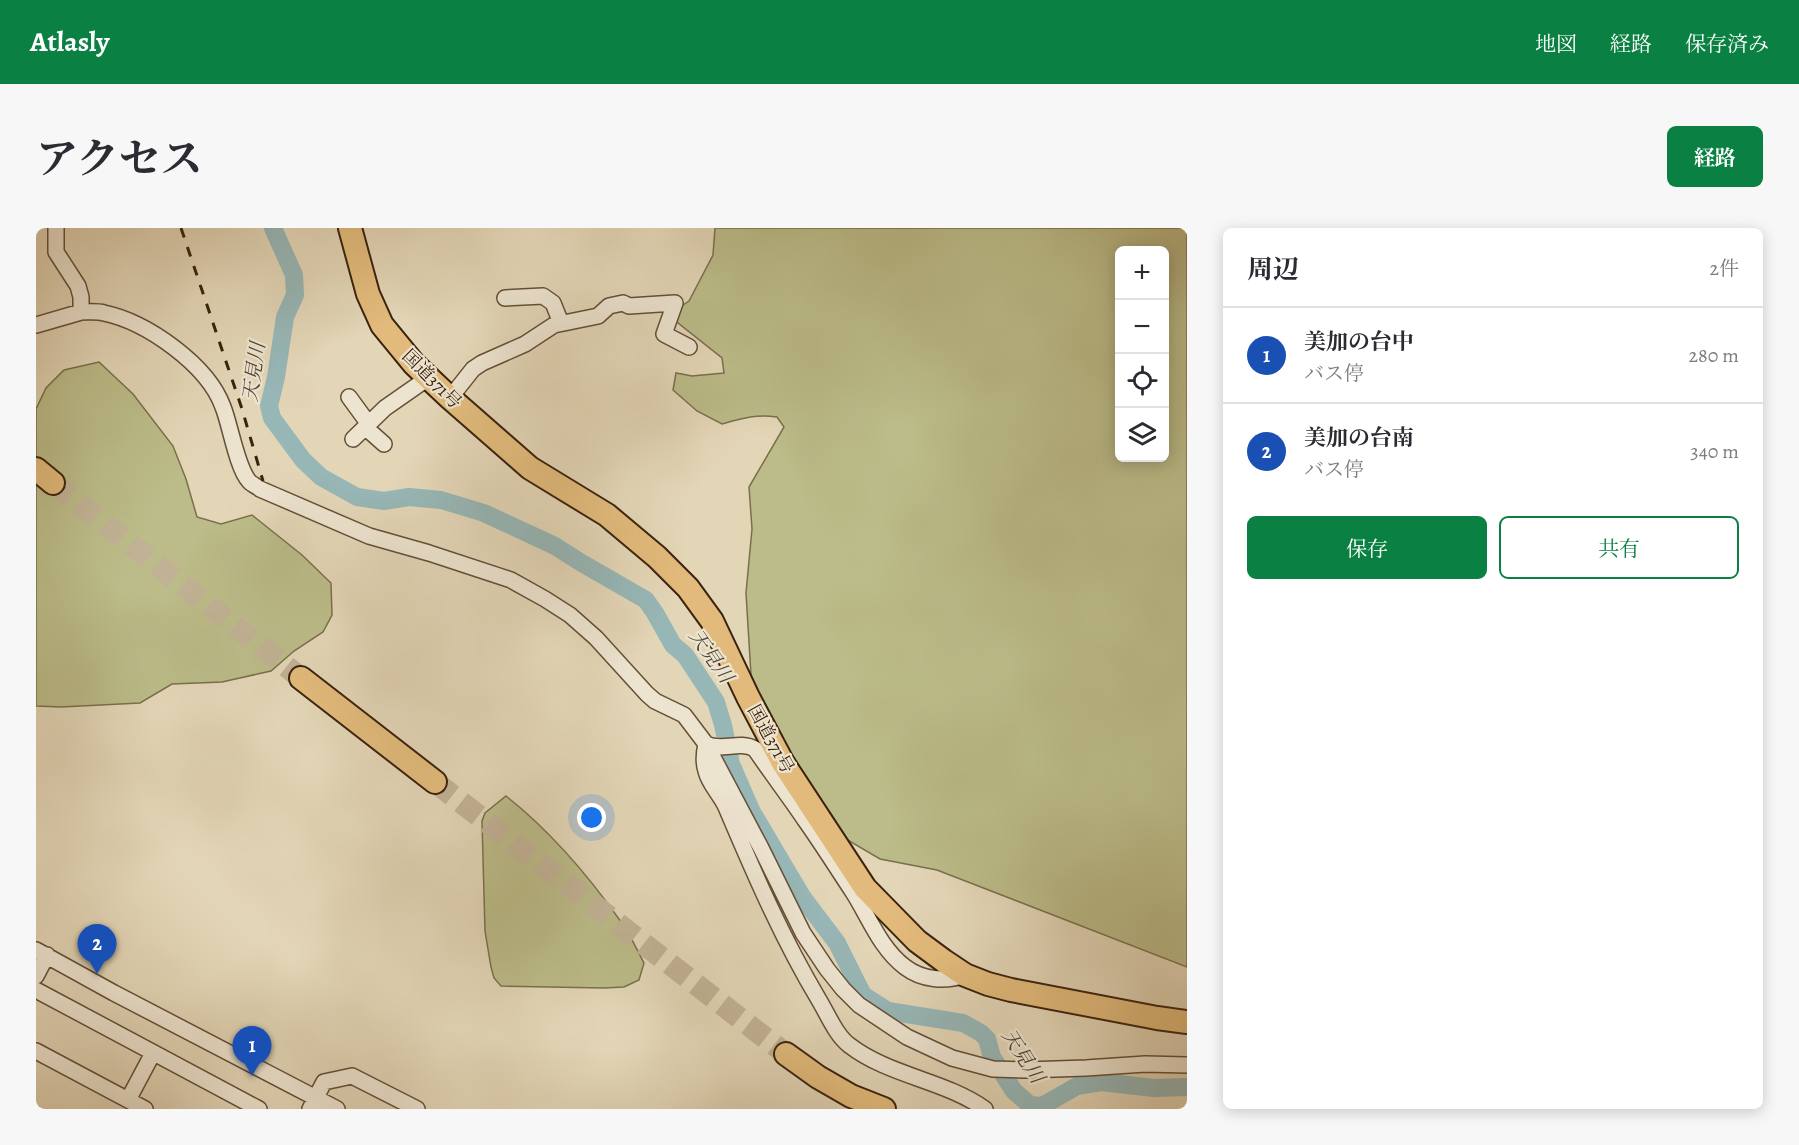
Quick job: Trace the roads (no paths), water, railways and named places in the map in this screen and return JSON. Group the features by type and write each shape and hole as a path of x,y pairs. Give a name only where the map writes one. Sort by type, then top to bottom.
{"highway":[{"name":"国道371号","path":"350,228 368,294 381,325 414,364 530,468 607,515 657,557 688,588 712,621 783,763 865,888 917,941 965,975 988,984 1187,1022"},
{"path":"301,678 435,782"},
{"path":"786,1054 818,1077 851,1096 884,1109"}],"street":[{"path":"56,228 56,252 78,286 81,312"},
{"path":"505,298 543,296 554,303 567,322 586,332"},
{"path":"450,398 466,376 482,363 525,344 554,325 598,316 609,306 623,303 630,306 675,303 664,334 689,347"},
{"path":"36,325 81,312 102,312 125,319 176,350 207,379 224,408 248,480 260,489 369,536 511,580 570,615 596,638 655,701 684,715 710,746 803,933 843,989 859,1005 907,1037 963,1061 1000,1069 1086,1068 1144,1064 1187,1065"},
{"path":"353,438 385,408 428,378"},
{"path":"349,397 367,425 384,444"},
{"path":"965,975 954,979 933,979 907,969 894,957 883,944 804,817 755,749 742,745 710,746 704,752 704,764 708,777 725,805 760,888 797,961 846,1043 861,1054 921,1080 949,1089 985,1109"},
{"path":"36,976 41,953 312,1104 337,1109"},
{"path":"36,990 259,1109"},
{"path":"36,1051 121,1102 145,1109"},
{"path":"121,1102 153,1053"},
{"path":"312,1104 324,1082 352,1076 417,1109"}],"waterway":[{"name":"天見川","path":"273,228 294,275 295,295 285,317 269,406 272,418 303,460 321,477 357,497 384,501 409,497 441,500 484,513 555,546 646,600 673,645 685,655 716,702 731,764 752,812 803,898 837,943 863,995 888,1011 963,1023 981,1033 987,1039 992,1057 1014,1091 1030,1105 1042,1106 1077,1086 1101,1082 1154,1088 1187,1087"}],"tunnel":[{"path":"53,483 301,678"},
{"path":"435,782 786,1054"}],"railway":[{"path":"181,228 242,409 263,481"}],"place":[{"name":"美加の台南","path":"97,974"},
{"name":"美加の台中","path":"252,1076"}]}
